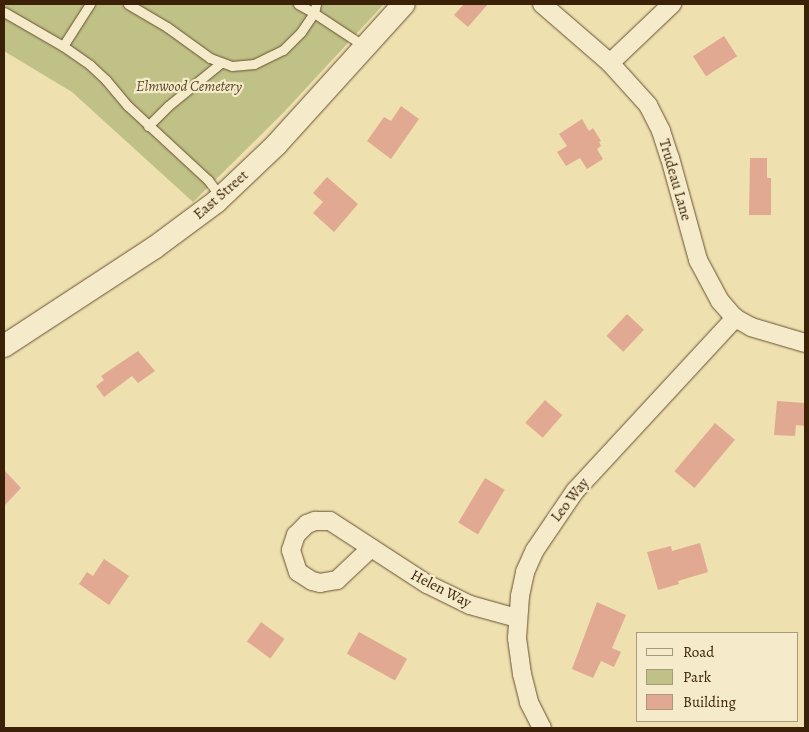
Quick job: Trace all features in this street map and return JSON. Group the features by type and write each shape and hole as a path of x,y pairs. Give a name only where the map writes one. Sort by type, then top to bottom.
{"street":[{"name":"East Street","path":"4,346 154,248 222,197 276,145 404,4"},
{"name":"Trudeau Lane","path":"542,4 610,63 648,106 661,130 679,185 690,236 698,260 720,301 735,318 770,334 805,343"},
{"path":"610,63 672,4"},
{"name":"Leo Way","path":"542,728 533,714 522,674 517,618 526,572 535,550 558,513 575,491 735,318"},
{"name":"Helen Way","path":"371,548 412,575 452,597 492,612 517,618"}],"lane":[{"path":"63,46 90,4"},
{"path":"128,4 221,63 232,66 242,66 268,59 283,50 314,14 316,4"},
{"path":"298,4 366,47"},
{"path":"4,12 63,46 106,80 148,126 208,180 222,197"},
{"path":"148,126 168,106 221,63"}],"green space":[{"name":"Elmwood Cemetery","path":"4,4 384,4 284,112 193,202 72,92 4,51"}],"building":[{"path":"464,4 488,4 468,27 454,15"},
{"path":"724,36 737,56 706,76 693,56"},
{"path":"401,106 419,119 391,159 367,141 384,117 391,121"},
{"path":"582,119 589,131 593,128 601,141 599,142 601,146 597,149 603,159 587,169 580,158 566,166 557,152 567,146 559,134"},
{"path":"750,158 767,158 767,178 771,178 771,215 749,215"},
{"path":"327,177 358,204 334,232 313,213 323,202 313,193"},
{"path":"627,314 644,330 623,352 607,336"},
{"path":"138,351 155,371 138,383 132,376 104,397 96,386 104,380 101,376"},
{"path":"545,400 562,415 543,438 525,423"},
{"path":"777,401 805,403 805,426 796,425 795,436 774,435"},
{"path":"715,423 735,440 694,488 675,471"},
{"path":"4,470 21,488 4,506"},
{"path":"485,478 505,490 478,534 458,523"},
{"path":"700,543 708,572 678,581 679,584 658,590 647,552 671,546 672,551"},
{"path":"104,559 129,576 109,605 79,584 87,572 93,576"},
{"path":"597,602 626,615 612,648 621,652 614,667 601,661 593,678 572,669"},
{"path":"261,622 284,639 270,658 247,641"},
{"path":"359,632 407,659 395,681 347,654"}]}
